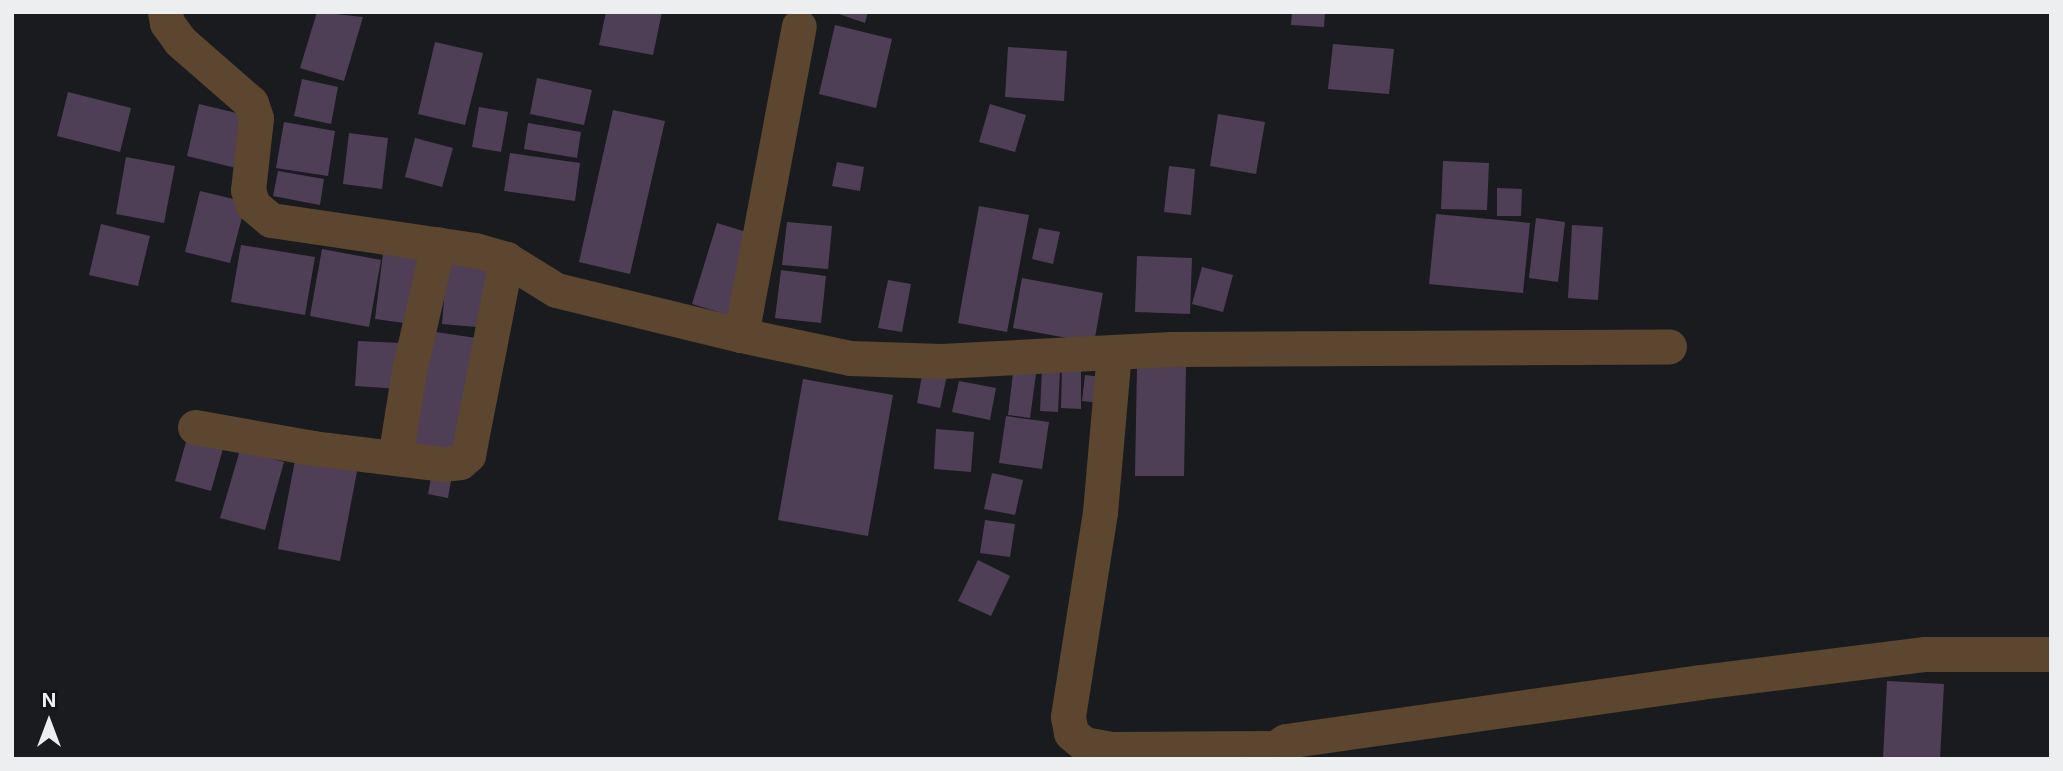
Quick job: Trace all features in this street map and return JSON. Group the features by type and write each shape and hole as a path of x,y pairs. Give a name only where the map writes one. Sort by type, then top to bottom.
{"street":[{"path":"166,12 167,23 180,41 251,103 256,118 248,190 260,212 271,220 438,244 506,259 556,290 741,335 850,358 941,361 1114,352 1669,346"},
{"path":"741,335 799,26"},
{"path":"396,458 409,371 438,244"},
{"path":"194,427 444,464 468,455 506,259"},
{"path":"1114,352 1100,512 1068,717 1071,733 1084,744 1112,749 1264,753 1286,741 1925,654 2051,654"}],"building":[{"path":"317,12 363,17 344,81 300,68"},
{"path":"606,12 662,12 653,55 599,45"},
{"path":"833,12 868,12 865,23"},
{"path":"1292,12 1325,12 1324,27 1291,25"},
{"path":"835,25 892,39 876,108 819,94"},
{"path":"435,42 483,53 465,125 418,114"},
{"path":"1333,44 1394,49 1389,94 1328,89"},
{"path":"1008,47 1067,51 1064,101 1005,97"},
{"path":"537,78 592,90 584,125 530,114"},
{"path":"302,79 338,87 331,124 294,116"},
{"path":"68,92 131,108 120,152 57,136"},
{"path":"199,104 249,116 236,168 187,156"},
{"path":"990,104 1026,115 1015,152 979,142"},
{"path":"479,107 508,112 501,152 472,147"},
{"path":"613,110 665,121 630,274 579,262"},
{"path":"1218,114 1265,122 1256,174 1210,166"},
{"path":"284,122 335,131 328,176 276,168"},
{"path":"528,123 581,132 577,158 524,149"},
{"path":"349,133 388,138 382,189 343,184"},
{"path":"415,138 453,148 442,187 405,177"},
{"path":"510,153 580,163 575,201 504,191"},
{"path":"126,157 175,166 164,223 116,214"},
{"path":"1443,161 1489,163 1487,210 1441,209"},
{"path":"837,162 864,167 860,191 832,186"},
{"path":"1169,166 1195,169 1191,215 1164,212"},
{"path":"278,171 324,179 320,205 273,196"},
{"path":"1497,188 1522,189 1521,216 1497,216"},
{"path":"200,191 246,202 230,263 185,252"},
{"path":"979,206 1029,215 1007,332 958,323"},
{"path":"1436,214 1530,223 1523,293 1429,284"},
{"path":"1536,218 1565,222 1558,282 1529,278"},
{"path":"787,222 832,226 828,269 782,265"},
{"path":"717,223 753,234 728,315 692,304"},
{"path":"101,224 150,236 138,286 89,275"},
{"path":"1572,225 1603,227 1598,300 1568,298"},
{"path":"1039,228 1060,232 1053,264 1032,259"},
{"path":"241,245 315,257 305,315 231,302"},
{"path":"322,249 381,260 369,327 310,316"},
{"path":"383,253 428,259 419,325 375,319"},
{"path":"1137,256 1192,258 1190,314 1135,312"},
{"path":"447,264 494,268 488,328 442,324"},
{"path":"1202,267 1233,275 1223,312 1192,304"},
{"path":"781,270 826,276 821,323 775,318"},
{"path":"1022,278 1103,293 1094,343 1013,328"},
{"path":"888,280 911,284 902,332 878,328"},
{"path":"429,331 483,339 466,454 411,446"},
{"path":"358,341 401,343 399,389 355,386"},
{"path":"1014,365 1037,367 1030,418 1008,415"},
{"path":"1137,366 1186,367 1184,476 1135,476"},
{"path":"1042,369 1060,370 1058,412 1040,411"},
{"path":"1062,369 1081,369 1081,409 1061,408"},
{"path":"923,370 947,375 940,408 917,403"},
{"path":"1085,375 1102,377 1100,403 1082,401"},
{"path":"803,379 893,395 868,536 778,520"},
{"path":"959,381 996,388 990,420 952,412"},
{"path":"1006,416 1049,422 1042,469 999,463"},
{"path":"936,429 974,432 971,472 934,469"},
{"path":"188,435 224,445 211,491 175,481"},
{"path":"240,450 284,462 265,530 220,518"},
{"path":"297,450 359,461 340,561 278,549"},
{"path":"433,467 453,470 448,498 428,494"},
{"path":"992,473 1023,480 1015,515 984,509"},
{"path":"985,520 1015,524 1010,557 980,553"},
{"path":"978,560 1010,576 991,616 958,601"},
{"path":"1887,681 1944,684 1940,759 1883,759"}]}
